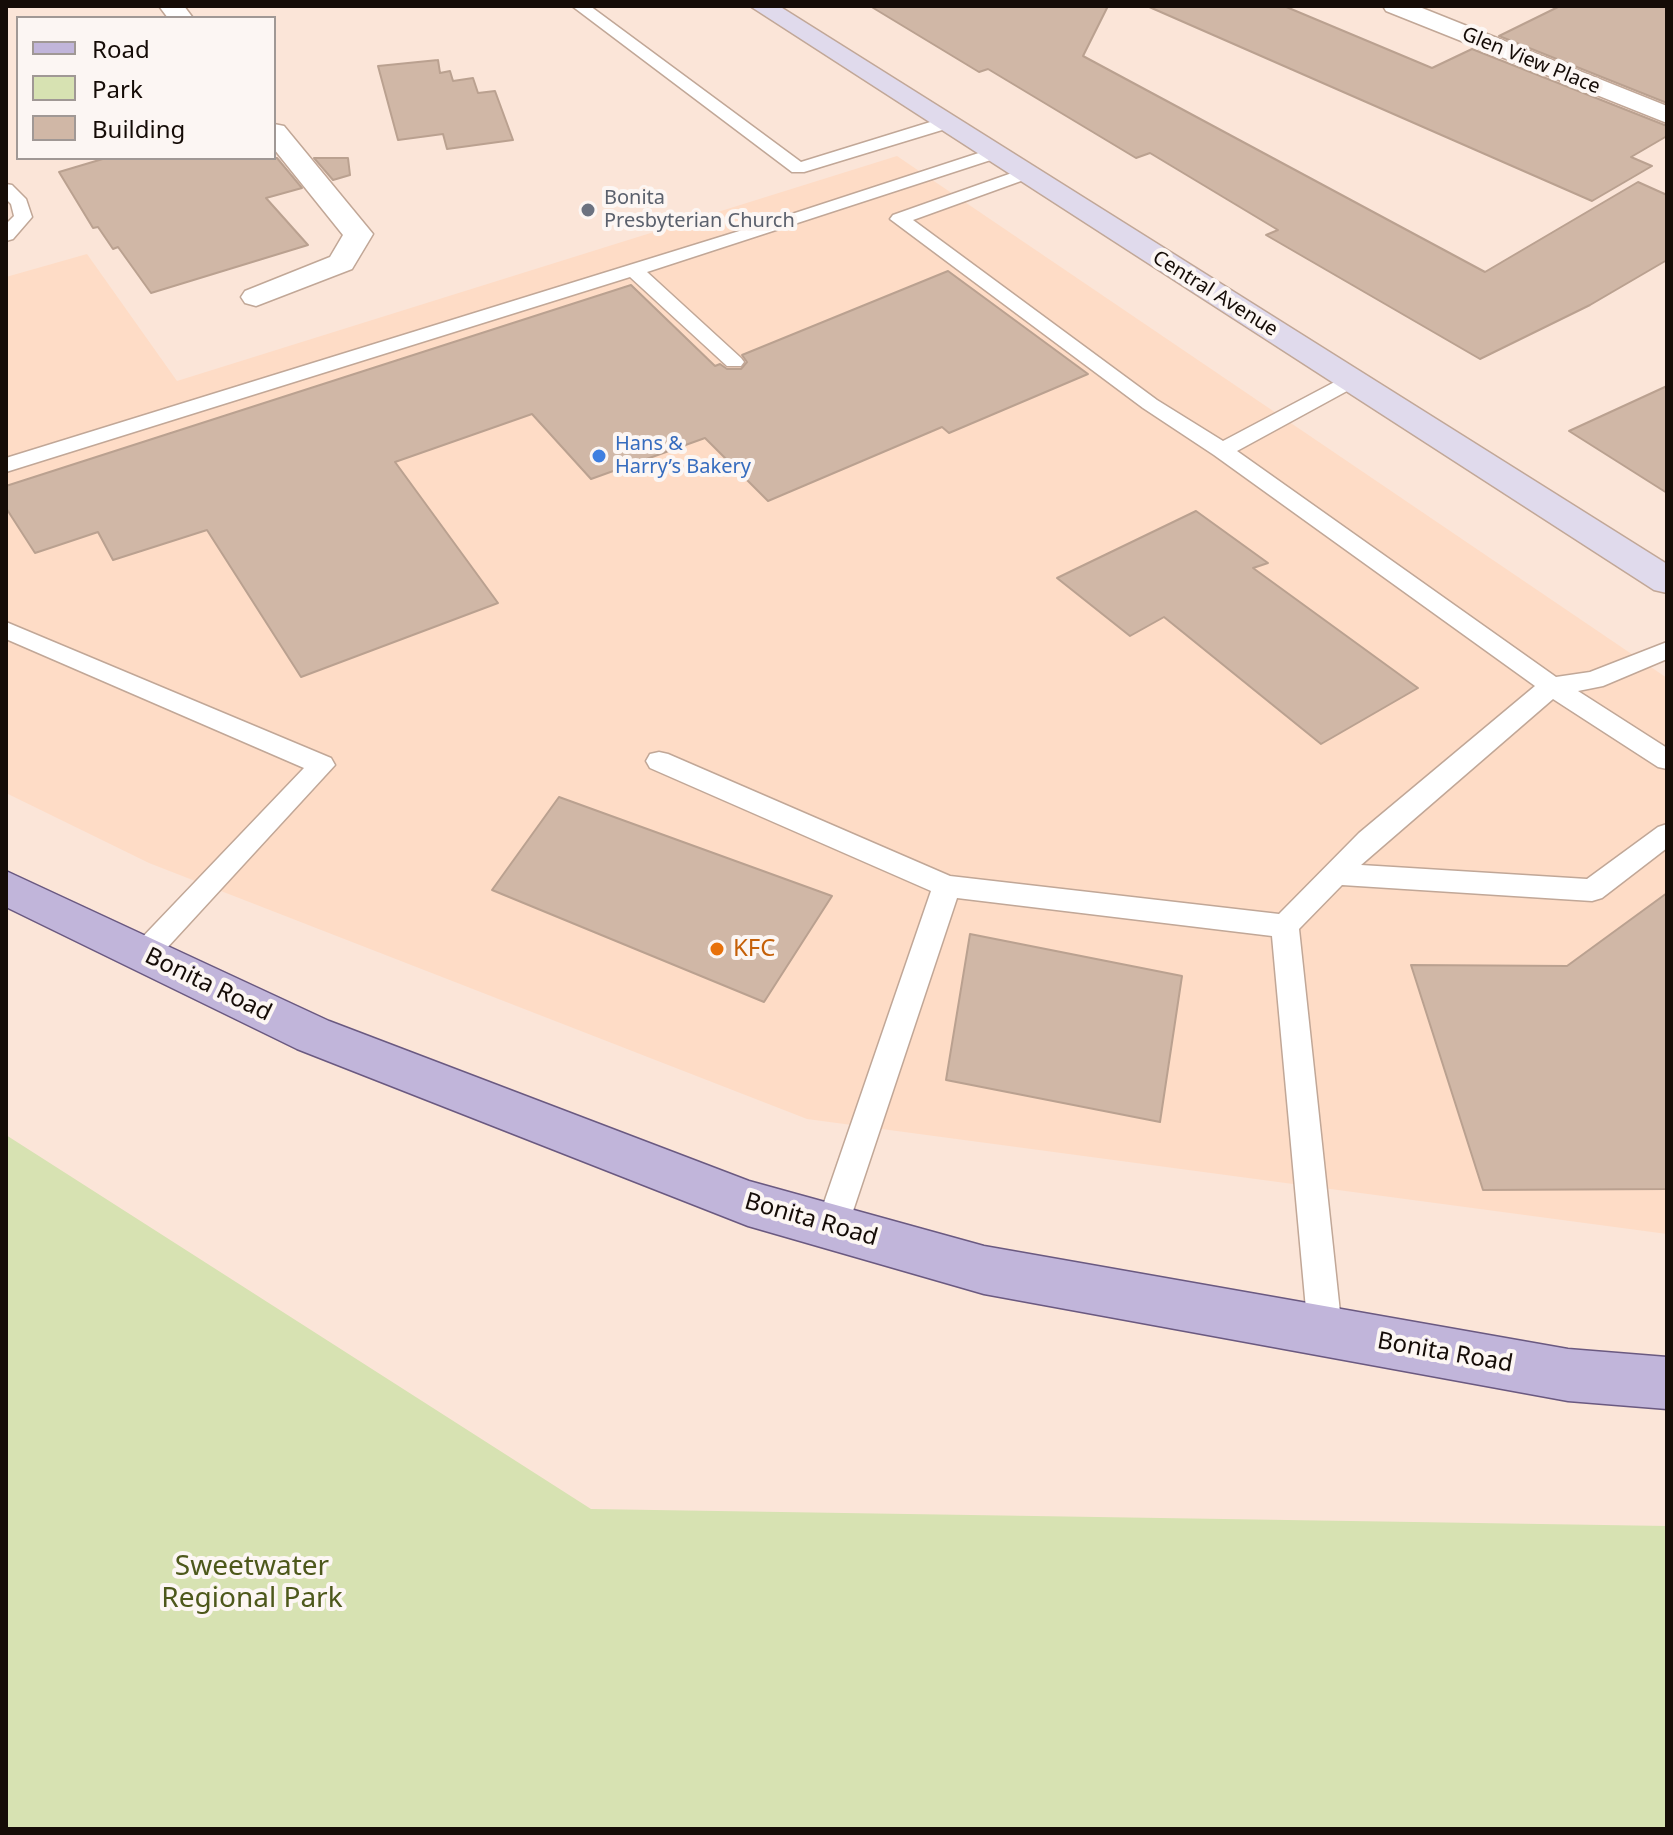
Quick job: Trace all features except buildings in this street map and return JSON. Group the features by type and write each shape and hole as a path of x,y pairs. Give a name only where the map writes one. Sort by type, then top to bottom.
{"main road":[{"name":"Central Avenue","path":"762,6 1667,581"},
{"name":"Bonita Road","path":"6,888 313,1035 748,1203 984,1270 1568,1375 1667,1383"}],"street":[{"name":"Glen View Place","path":"1395,6 1667,115"},
{"path":"256,297 341,263 358,234 276,134"}],"lane":[{"path":"580,6 798,168 946,123"},
{"path":"6,465 633,270 994,153"},
{"path":"1026,173 899,219 1150,404 1222,450 1552,686 1667,760"},
{"path":"6,189 20,203 23,217 6,235"},
{"path":"633,270 734,362"},
{"path":"1222,450 1351,381"},
{"path":"6,630 322,765 144,954"},
{"path":"1285,926 1369,840 1552,686 1594,680 1667,650"},
{"path":"659,761 947,886 1285,926"},
{"path":"1336,874 1592,890 1667,834"},
{"path":"832,1226 947,886"},
{"path":"1285,926 1325,1331"}],"shaded area":[{"path":"897,156 1667,678 1667,1234 807,1119 149,863 6,793 6,277 87,254 177,381"}],"green space":[{"name":"Sweetwater Regional Park","path":"6,1135 591,1509 1667,1526 1667,1829 6,1829"}],"place":[{"name":"Bonita Presbyterian Church","path":"588,210"},
{"name":"Hans & Harry’s Bakery","path":"599,456"},
{"name":"KFC","path":"717,949"}]}
